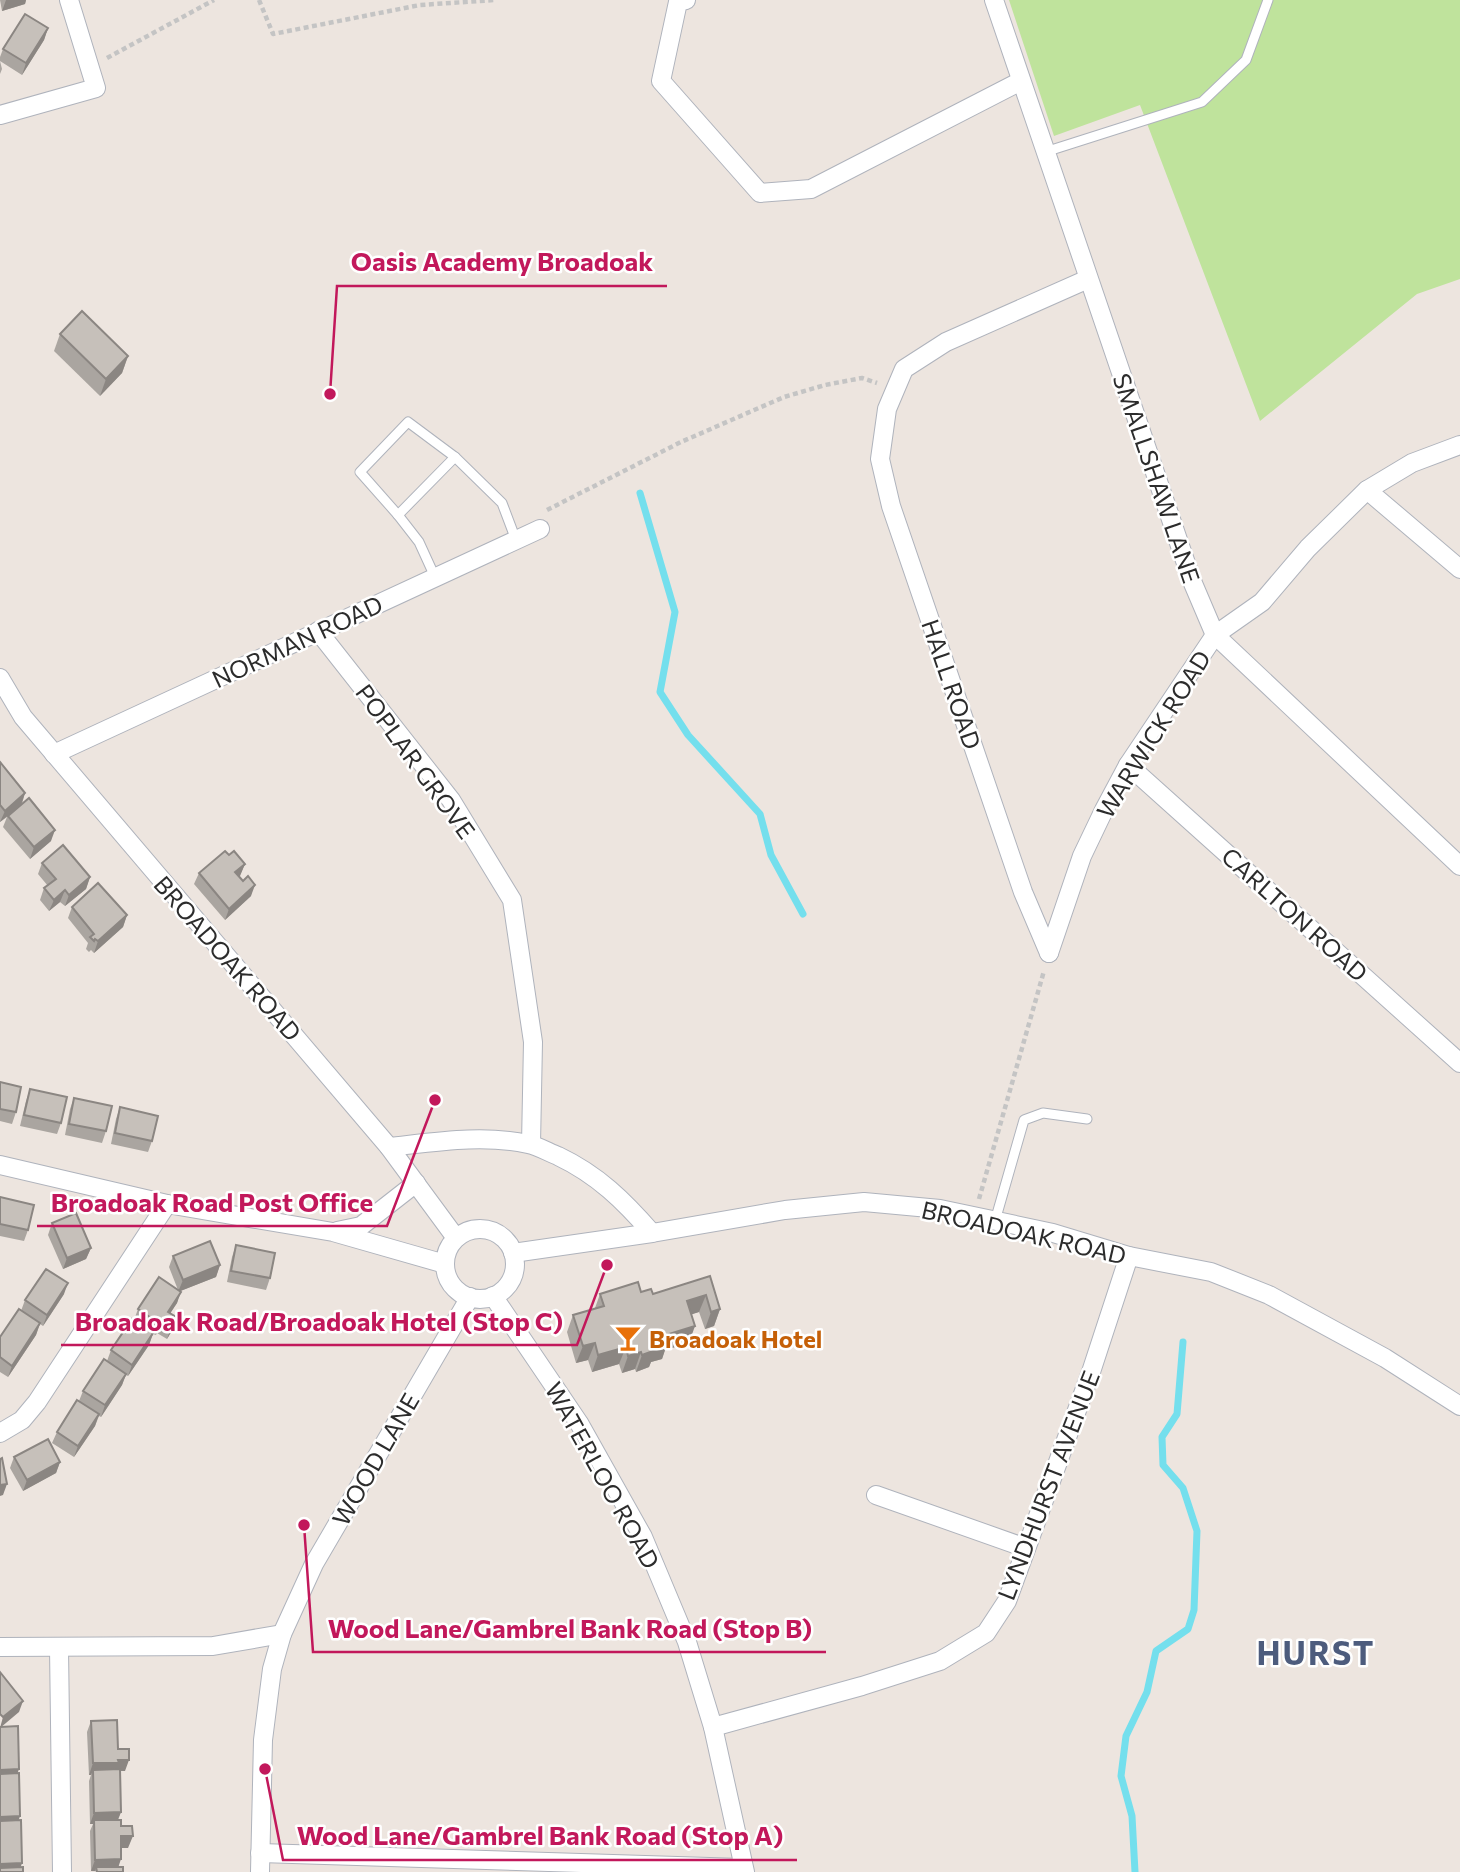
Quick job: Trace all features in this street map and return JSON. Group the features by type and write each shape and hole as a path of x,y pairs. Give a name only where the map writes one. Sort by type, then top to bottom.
{"street":[{"path":"0,115 96,88 69,0"},
{"path":"685,0 678,2 662,81 760,193 811,189 1021,81"},
{"name":"SMALLSHAW LANE","path":"994,0 1192,581 1215,635 1460,866"},
{"name":"HALL ROAD","path":"1049,953 1023,892 891,506 880,460 887,409 904,369 946,342 1088,279"},
{"path":"1215,635 1262,602 1308,548 1367,490 1412,463 1460,445"},
{"path":"1367,490 1460,569"},
{"name":"NORMAN ROAD","path":"54,754 540,528"},
{"name":"POPLAR GROVE","path":"318,631 451,800 512,900 533,1042 531,1144"},
{"name":"WARWICK ROAD","path":"1049,953 1082,856 1104,810 1128,765 1215,635"},
{"name":"BROADOAK ROAD","path":"0,678 23,717 390,1147 456,1238"},
{"name":"CARLTON ROAD","path":"1128,765 1460,1063"},
{"path":"390,1147 448,1140 531,1144 579,1166 602,1181 652,1233"},
{"path":"0,1165 167,1204 333,1232 445,1264"},
{"path":"333,1232 361,1226 416,1183"},
{"name":"BROADOAK ROAD","path":"513,1253 785,1210 864,1202 940,1209 1053,1233 1129,1256 1211,1272 1269,1295 1385,1358 1460,1406"},
{"path":"0,1433 22,1420 37,1402 167,1204"},
{"path":"477,1229 500,1235 513,1253 515,1264 509,1283 493,1296 482,1298 470,1297 452,1284 445,1264 446,1254 456,1238 477,1229"},
{"name":"LYNDHURST AVENUE","path":"713,1727 862,1686 940,1661 986,1633 1007,1601 1091,1372 1129,1256"},
{"name":"WATERLOO ROAD","path":"493,1296 579,1423 643,1537 687,1642 713,1727 743,1870"},
{"name":"WOOD LANE","path":"260,1872 263,1740 271,1669 282,1634 314,1564 470,1297"},
{"path":"876,1495 1026,1548"},
{"path":"0,1647 213,1646 282,1634"},
{"path":"59,1648 62,1872"},
{"path":"260,1853 743,1870"}],"lane":[{"path":"1045,152 1202,102 1246,60 1268,0"},
{"path":"435,577 419,542 360,472 408,422 454,457 502,502 516,540"},
{"path":"398,515 454,457"},
{"path":"995,1221 1024,1120 1043,1113 1087,1119"}],"path":[{"path":"90,68 214,0"},
{"path":"259,0 273,34 419,5 495,0"},
{"path":"540,528 541,513 681,442 784,397 862,378 896,388"},
{"path":"974,1216 1049,953"}],"green space":[{"path":"1009,0 1460,0 1460,279 1417,294 1260,421 1140,105 1054,136"}],"building":[{"path":"25,14 48,28 26,63 3,49"},
{"path":"82,311 128,356 106,379 60,334"},
{"path":"0,762 25,793 5,811 0,805"},
{"path":"29,798 55,830 34,847 8,816"},
{"path":"63,845 90,877 69,895 65,890 54,900 44,888 56,879 42,863"},
{"path":"225,851 229,855 234,851 245,864 235,872 243,881 248,876 255,885 229,909 199,873"},
{"path":"98,883 127,915 98,941 94,941 90,937 94,934 72,907"},
{"path":"0,1082 21,1087 16,1112 0,1109"},
{"path":"30,1089 67,1097 61,1123 24,1115"},
{"path":"74,1098 112,1106 106,1131 69,1124"},
{"path":"120,1107 158,1116 152,1141 115,1133"},
{"path":"0,1197 34,1205 28,1230 0,1224"},
{"path":"76,1213 91,1248 67,1258 52,1223"},
{"path":"210,1241 220,1265 183,1280 173,1256"},
{"path":"236,1245 275,1253 270,1278 231,1271"},
{"path":"46,1269 68,1283 47,1315 25,1300"},
{"name":"Broadoak Hotel","path":"710,1276 720,1309 711,1312 706,1295 687,1301 695,1326 666,1335 668,1342 654,1346 656,1350 628,1356 626,1347 598,1355 595,1343 583,1346 573,1315 604,1306 600,1294 638,1282 641,1292 651,1289 653,1294"},
{"path":"159,1277 181,1292 168,1312 178,1318 171,1327 161,1321 160,1324 138,1309"},
{"path":"19,1309 40,1323 12,1366 0,1357 0,1337"},
{"path":"132,1319 153,1333 132,1365 111,1350"},
{"path":"104,1359 126,1374 105,1405 83,1391"},
{"path":"77,1400 99,1414 78,1446 57,1432"},
{"path":"48,1439 60,1462 27,1480 14,1457"},
{"path":"2,1458 7,1484 0,1485 0,1459"},
{"path":"0,1672 23,1701 3,1717 0,1714"},
{"path":"117,1720 118,1749 129,1749 129,1760 118,1760 119,1763 93,1763 91,1721"},
{"path":"18,1726 19,1769 0,1770 0,1727"},
{"path":"120,1769 121,1812 94,1813 93,1770"},
{"path":"19,1773 20,1816 0,1817 0,1774"},
{"path":"21,1820 22,1863 0,1864 0,1821"},
{"path":"94,1820 121,1820 121,1826 132,1826 133,1836 121,1836 121,1859 95,1860"},
{"path":"23,1867 23,1872 0,1872 0,1868"},
{"path":"96,1867 123,1867 123,1872 97,1872"}],"waterway":[{"path":"640,493 675,612 660,692 688,735 760,814 771,855 803,914"},
{"path":"1135,1872 1132,1816 1121,1776 1126,1736 1147,1692 1156,1651 1188,1629 1194,1610 1197,1531 1183,1488 1163,1465 1162,1437 1177,1414 1183,1342"}],"place":[{"name":"Oasis Academy Broadoak","path":"330,394"},
{"name":"Broadoak Road Post Office","path":"435,1100"},
{"name":"Broadoak Road/Broadoak Hotel (Stop C)","path":"607,1265"},
{"name":"Broadoak Hotel","path":"628,1338"},
{"name":"Wood Lane/Gambrel Bank Road (Stop B)","path":"304,1525"},
{"name":"Wood Lane/Gambrel Bank Road (Stop A)","path":"265,1769"}],"district":[{"name":"HURST","path":"1316,1652"}]}
